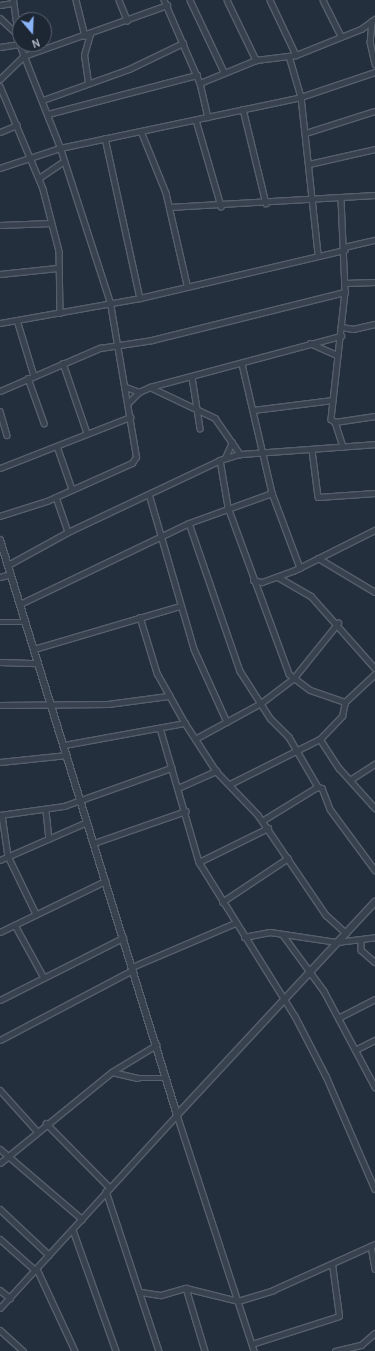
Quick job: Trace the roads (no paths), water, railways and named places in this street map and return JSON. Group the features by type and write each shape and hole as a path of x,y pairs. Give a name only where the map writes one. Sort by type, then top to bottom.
{"street":[{"path":"76,0 87,35 84,55 88,83"},
{"path":"119,0 127,20"},
{"path":"164,0 197,75 208,117"},
{"path":"190,0 224,72"},
{"path":"227,0 256,60"},
{"path":"270,0 296,55"},
{"path":"323,0 341,36"},
{"path":"0,5 13,2 14,12"},
{"path":"0,79 24,56 87,35 167,5"},
{"path":"0,18 12,29"},
{"path":"200,83 256,60 296,55 374,20"},
{"path":"374,20 370,42 375,64"},
{"path":"43,100 128,69 183,43"},
{"path":"0,47 12,45"},
{"path":"0,516 56,497 135,461 126,387 110,303 60,148 43,100 23,52"},
{"path":"289,56 302,97 318,254"},
{"path":"0,168 60,148 302,97 375,72"},
{"path":"48,114 197,75"},
{"path":"0,86 39,178 60,256 57,268 60,313"},
{"path":"243,109 266,203"},
{"path":"306,133 375,111"},
{"path":"196,120 221,206"},
{"path":"0,132 17,125"},
{"path":"141,131 168,207 187,285"},
{"path":"105,138 140,298"},
{"path":"309,164 375,148"},
{"path":"39,178 64,161"},
{"path":"168,207 221,206 341,199 375,195"},
{"path":"341,199 345,292 331,419 335,422 343,447"},
{"path":"0,225 51,223"},
{"path":"0,323 140,298 187,285 375,240"},
{"path":"0,274 57,268"},
{"path":"345,283 375,282"},
{"path":"0,390 63,362 100,348 119,346 345,292"},
{"path":"17,320 34,376"},
{"path":"342,327 353,329 375,324"},
{"path":"128,403 139,392 150,387 242,364 310,343 340,336"},
{"path":"310,343 338,355"},
{"path":"63,362 87,433"},
{"path":"242,364 261,453 272,493 300,568"},
{"path":"192,377 200,428"},
{"path":"28,378 44,423"},
{"path":"126,387 139,392"},
{"path":"150,387 178,397 197,410 219,422 240,454"},
{"path":"253,410 332,400"},
{"path":"0,411 7,435"},
{"path":"335,422 375,416"},
{"path":"0,468 130,417"},
{"path":"232,442 223,459 228,507 256,590 293,679 345,702"},
{"path":"8,565 68,532 223,459 240,454 312,450 375,444"},
{"path":"57,446 72,489"},
{"path":"312,450 318,497 375,494"},
{"path":"20,604 189,523 228,507 272,493"},
{"path":"149,494 162,536 180,606 202,670 227,722"},
{"path":"56,497 68,532"},
{"path":"189,523 238,665 261,703 298,753 318,787 322,788 330,809 375,870"},
{"path":"253,580 262,582 300,568 375,530"},
{"path":"0,540 177,1115 254,1351"},
{"path":"318,558 375,592"},
{"path":"0,577 11,574"},
{"path":"278,577 303,590 338,623 375,668"},
{"path":"256,590 262,582"},
{"path":"34,649 180,606"},
{"path":"140,618 151,659 169,696 216,771 230,784 263,821 326,915 346,933"},
{"path":"0,622 26,622"},
{"path":"196,739 261,703 293,679 338,623"},
{"path":"0,662 38,663"},
{"path":"230,784 298,753 320,739 342,716 345,702 375,674"},
{"path":"0,705 52,707 169,696"},
{"path":"64,746 185,723"},
{"path":"160,728 171,768 186,811 199,862 222,902 284,1000 326,1076 375,1189"},
{"path":"320,739 350,780 375,808"},
{"path":"0,762 67,755"},
{"path":"350,780 375,764"},
{"path":"36,914 8,856 1,815 46,811 171,768"},
{"path":"178,788 216,771"},
{"path":"263,821 318,787"},
{"path":"46,811 50,839"},
{"path":"94,843 186,811"},
{"path":"0,860 87,822"},
{"path":"199,862 268,828"},
{"path":"222,902 288,858"},
{"path":"0,932 106,881"},
{"path":"0,1308 375,902"},
{"path":"0,1040 132,968 235,923"},
{"path":"15,925 43,976"},
{"path":"244,937 270,932 337,942 360,941 375,937"},
{"path":"284,935 340,1017 375,1087"},
{"path":"0,1000 43,976 123,938"},
{"path":"360,941 361,950 375,962"},
{"path":"340,1017 375,999"},
{"path":"357,1049 375,1040"},
{"path":"0,1163 36,1130 112,1072 156,1045"},
{"path":"112,1072 138,1078 166,1078"},
{"path":"369,1076 375,1073"},
{"path":"0,1090 36,1130"},
{"path":"46,1123 108,1190 159,1351"},
{"path":"0,1149 82,1219"},
{"path":"0,1209 49,1255"},
{"path":"72,1230 116,1351"},
{"path":"0,1239 36,1270 75,1351"},
{"path":"141,1292 161,1295 186,1288 238,1301 332,1264 373,1245 375,1269"},
{"path":"252,1344 339,1316 332,1264"},
{"path":"186,1288 205,1351"},
{"path":"0,1290 10,1298"},
{"path":"0,1330 23,1351"},
{"path":"335,1351 361,1345 375,1332"}]}
